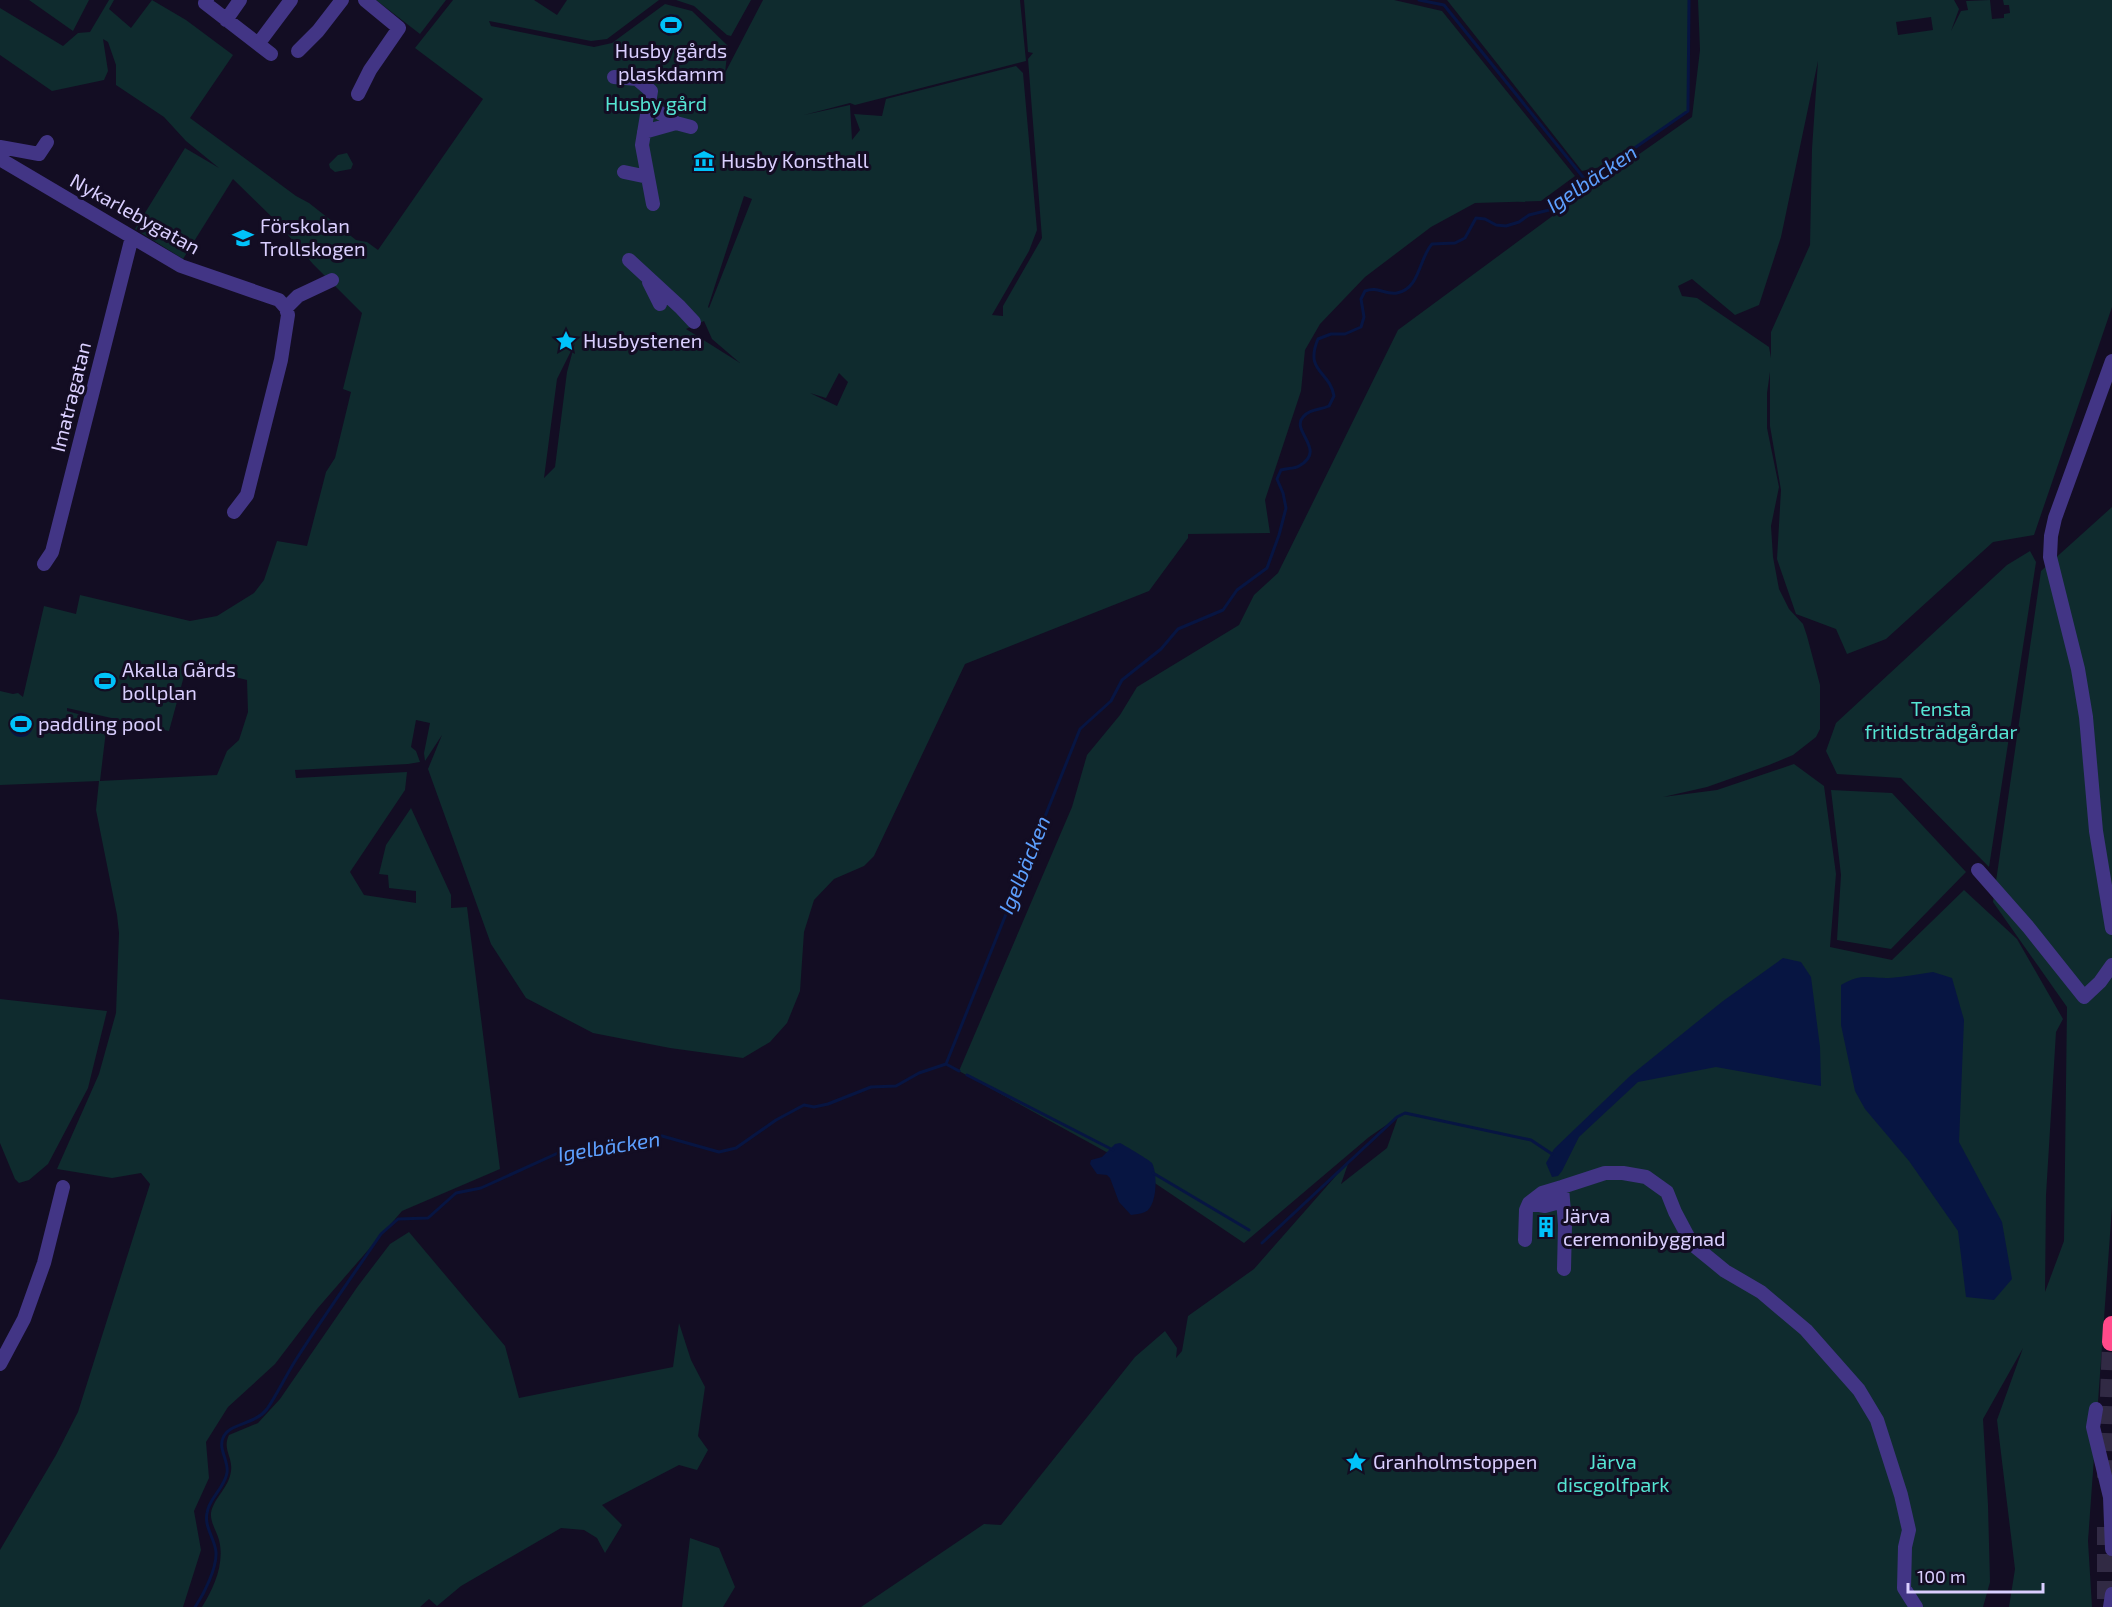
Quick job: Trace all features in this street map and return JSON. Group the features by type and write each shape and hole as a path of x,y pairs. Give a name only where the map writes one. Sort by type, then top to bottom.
{"highway":[{"path":"2111,1342 2112,1325"}],"street":[{"path":"226,20 240,0"},
{"path":"258,44 291,0"},
{"path":"298,51 318,31 342,0"},
{"path":"358,94 370,70 399,28 365,0"},
{"path":"206,2 271,54"},
{"path":"614,77 637,79 651,92 642,145 653,204"},
{"path":"649,106 676,123 691,127"},
{"path":"644,132 676,123"},
{"path":"0,147 39,154 47,142"},
{"name":"Nykarlebygatan","path":"0,159 181,266 279,300 286,308"},
{"path":"624,172 648,177"},
{"name":"Imatragatan","path":"44,564 52,552 132,237"},
{"path":"629,260 645,274 670,308 694,322"},
{"path":"645,274 670,308"},
{"path":"234,512 247,495 285,341 288,315 286,308 298,296 332,280"},
{"path":"2112,361 2055,518 2050,557 2078,669 2086,717 2096,831 2112,928"},
{"path":"1978,870 2029,928 2084,997 2100,982 2112,964"},
{"path":"1525,1240 1529,1203 1542,1193 1605,1173 1646,1177 1667,1192 1692,1244 1725,1271 1761,1292 1806,1330 1859,1390 1877,1420 1901,1495 1909,1530 1905,1547 1904,1588 1916,1607"},
{"path":"0,1364 24,1319 44,1263 63,1186"},
{"path":"1562,1188 1565,1225 1564,1269"},
{"path":"2096,1408 2093,1427 2110,1497 2112,1549"},
{"path":"2110,1607 2112,1594"}],"green space":[{"path":"29,0 89,0 73,31"},
{"name":"Husby gård","path":"109,0 114,0 109,9 131,28 152,0 186,20 233,55 190,118 296,196 309,203 356,240 367,242 378,250 483,99 415,48 453,0 534,0 557,15 567,0 659,0 607,39 591,41 489,21 491,26 594,47 612,43 665,4 692,11 728,46 725,73 763,0 1020,0 1026,61 855,105 850,103 804,115 850,105 852,140 860,130 854,114 882,116 886,99 1016,66 1023,73 1037,230 1029,251 992,315 1003,316 1003,306 1042,238 1028,59 1033,53 1028,52 1024,0 1394,0 1442,11 1575,176 1541,201 1475,203 1431,227 1365,277 1320,324 1305,350 1301,391 1265,500 1270,533 1188,534 1188,538 1149,591 965,664 874,856 864,866 834,879 814,900 804,932 800,991 787,1023 770,1042 743,1058 670,1048 593,1033 526,998 491,944 428,769 442,735 425,761 424,753 430,723 416,720 411,747 416,751 420,762 295,770 296,778 407,772 405,790 350,872 364,895 416,903 416,891 389,888 388,875 379,874 386,845 411,808 451,895 451,908 467,907 500,1169 402,1211 317,1309 275,1364 228,1407 206,1442 209,1478 194,1511 201,1550 183,1607 0,1607 0,1550 56,1455 78,1412 150,1184 141,1173 112,1178 57,1169 99,1074 116,1013 119,933 117,915 96,810 99,781 0,785 0,691 18,693 23,697 44,606 76,614 80,595 190,621 217,616 254,593 264,580 277,541 307,546 326,472 335,458 351,392 343,389 362,313 313,264 275,220 233,179 183,259 135,229 185,148 219,168 186,141 164,117 116,85 116,65 108,42 103,39 108,71 104,80 52,91 0,55 0,8 63,46 78,33 90,32","holes":["744,196 752,199 708,307","704,321 712,339 740,363 686,329","575,343 567,372 555,467 544,478 557,379","839,373 848,382 837,406 810,393 826,398","187,665 247,680 248,712 239,740 227,751 217,775 100,781 107,722 67,711 67,708 169,731"]},
{"path":"376,0 446,0 420,34"},
{"path":"676,0 751,0 731,36 694,6"},
{"path":"1447,0 1689,0 1688,111 1610,165 1582,171"},
{"name":"Järva discgolfpark","path":"1698,0 1954,0 1959,9 1951,31 1961,11 1968,10 1966,1 1990,0 1992,19 2004,18 2004,14 2010,13 2009,5 2004,5 2003,0 2112,0 2112,307 2034,535 1993,542 1886,639 1847,654 1836,629 1796,614 1777,559 1781,490 1770,426 1770,372 1767,393 1767,428 1779,487 1771,526 1773,557 1779,589 1789,609 1803,624 1807,636 1820,685 1820,729 1816,737 1793,755 1707,787 1663,797 1717,790 1794,764 1824,786 1836,874 1830,947 1892,960 1964,890 2017,939 2063,1019 2056,1032 2046,1195 2045,1292 2064,1241 2067,1007 1993,902 2041,571 2112,507 2112,1207 2088,1541 2092,1607 2009,1607 2015,1569 1997,1420 2023,1348 1983,1419 1990,1582 1983,1607 861,1607 984,1524 1001,1525 1135,1357 1165,1331 1177,1348 1176,1358 1182,1351 1188,1316 1254,1269 1349,1161 1341,1184 1387,1148 1398,1117 1369,1137 1244,1243 1119,1159 959,1071 1072,807 1087,755 1120,715 1137,687 1239,625 1254,595 1278,573 1398,330 1581,195 1692,117 1700,50","holes":["1931,17 1933,30 1898,35 1896,22","1818,61 1812,149 1810,245 1771,332 1771,358 1769,347 1697,298 1682,296 1678,286 1692,279 1735,315 1759,305 1781,237"]},
{"path":"347,153 353,164 351,169 335,172 330,168 329,164 338,155"},
{"name":"Tensta fritidsträdgårdar","path":"2030,551 2036,562 1989,867 1901,778 1837,774 1826,751 1836,723 2007,565"},
{"path":"1831,790 1892,793 1966,872 1891,949 1837,940 1841,875"},
{"path":"0,999 107,1011 88,1088 48,1164 29,1180 19,1183 15,1179 0,1143"},
{"path":"409,1232 505,1346 519,1398 673,1367 679,1323 691,1360 705,1387 698,1436 708,1450 697,1470 679,1465 602,1505 622,1525 605,1553 597,1538 584,1530 561,1528 461,1586 437,1606 429,1599 420,1607 202,1607 211,1592 221,1558 219,1540 211,1513 230,1477 231,1466 227,1449 229,1435 258,1423 280,1399 390,1244"},
{"path":"690,1538 719,1548 735,1587 723,1607 682,1607"}],"water":[{"name":"Husby gårds plaskdamm","path":"670,14 678,15 683,23 678,35 668,36 661,28 664,18"},
{"name":"paddling pool","path":"21,713 26,714 32,720 32,730 26,736 21,737 16,736 10,730 9,725 10,720 16,714"},
{"path":"1783,958 1801,962 1811,977 1820,1047 1821,1086 1716,1067 1638,1082 1579,1137 1562,1171 1558,1176 1552,1177 1546,1163 1554,1149 1630,1076 1723,1001"},
{"path":"1933,972 1952,978 1964,1020 1959,1142 2002,1222 2012,1279 1994,1300 1966,1297 1958,1231 1909,1161 1865,1109 1855,1091 1841,1025 1841,985 1860,978 1889,978"},
{"path":"1120,1143 1151,1162 1154,1168 1156,1182 1154,1197 1149,1209 1143,1213 1131,1215 1119,1202 1110,1178 1107,1175 1097,1174 1090,1164 1091,1160 1102,1157 1115,1144"}],"waterway":[{"path":"1419,0 1444,5 1587,182"},
{"name":"Igelbäcken","path":"195,1607 209,1581 216,1558 206,1518 208,1508 227,1473 222,1446 223,1438 230,1429 256,1418 267,1409 307,1342 381,1234 398,1219 428,1218 456,1193 481,1188 558,1153 574,1156 662,1136 719,1152 736,1148 776,1120 804,1105 814,1107 828,1104 871,1087 896,1086 919,1073 946,1064 1080,729 1111,701 1122,680 1161,649 1178,629 1223,610 1237,590 1267,568 1286,508 1277,479 1281,470 1297,467 1307,460 1310,447 1300,422 1308,412 1329,406 1334,396 1332,388 1319,370 1314,358 1318,339 1331,334 1345,334 1361,327 1364,317 1361,299 1365,291 1374,289 1397,293 1405,290 1415,279 1432,244 1455,243 1465,238 1476,218 1506,226 1519,222 1529,215 1553,209 1610,165 1688,111 1689,0"},
{"path":"946,1064 959,1071"},
{"path":"967,1075 1113,1150"},
{"path":"1262,1243 1397,1117 1405,1113 1531,1140 1552,1154"},
{"path":"1153,1173 1249,1230"}],"tunnel":[{"path":"2106,1478 2111,1342"},
{"path":"2106,1527 2106,1607"}],"place":[{"name":"Husby gårds plaskdamm","path":"671,25"},
{"name":"Husby Konsthall","path":"704,161"},
{"name":"Förskolan Trollskogen","path":"243,238"},
{"name":"Husbystenen","path":"566,341"},
{"name":"Akalla Gårds bollplan","path":"105,681"},
{"name":"paddling pool","path":"21,724"},
{"name":"Järva ceremonibyggnad","path":"1546,1227"},
{"name":"Granholmstoppen","path":"1356,1462"}]}
